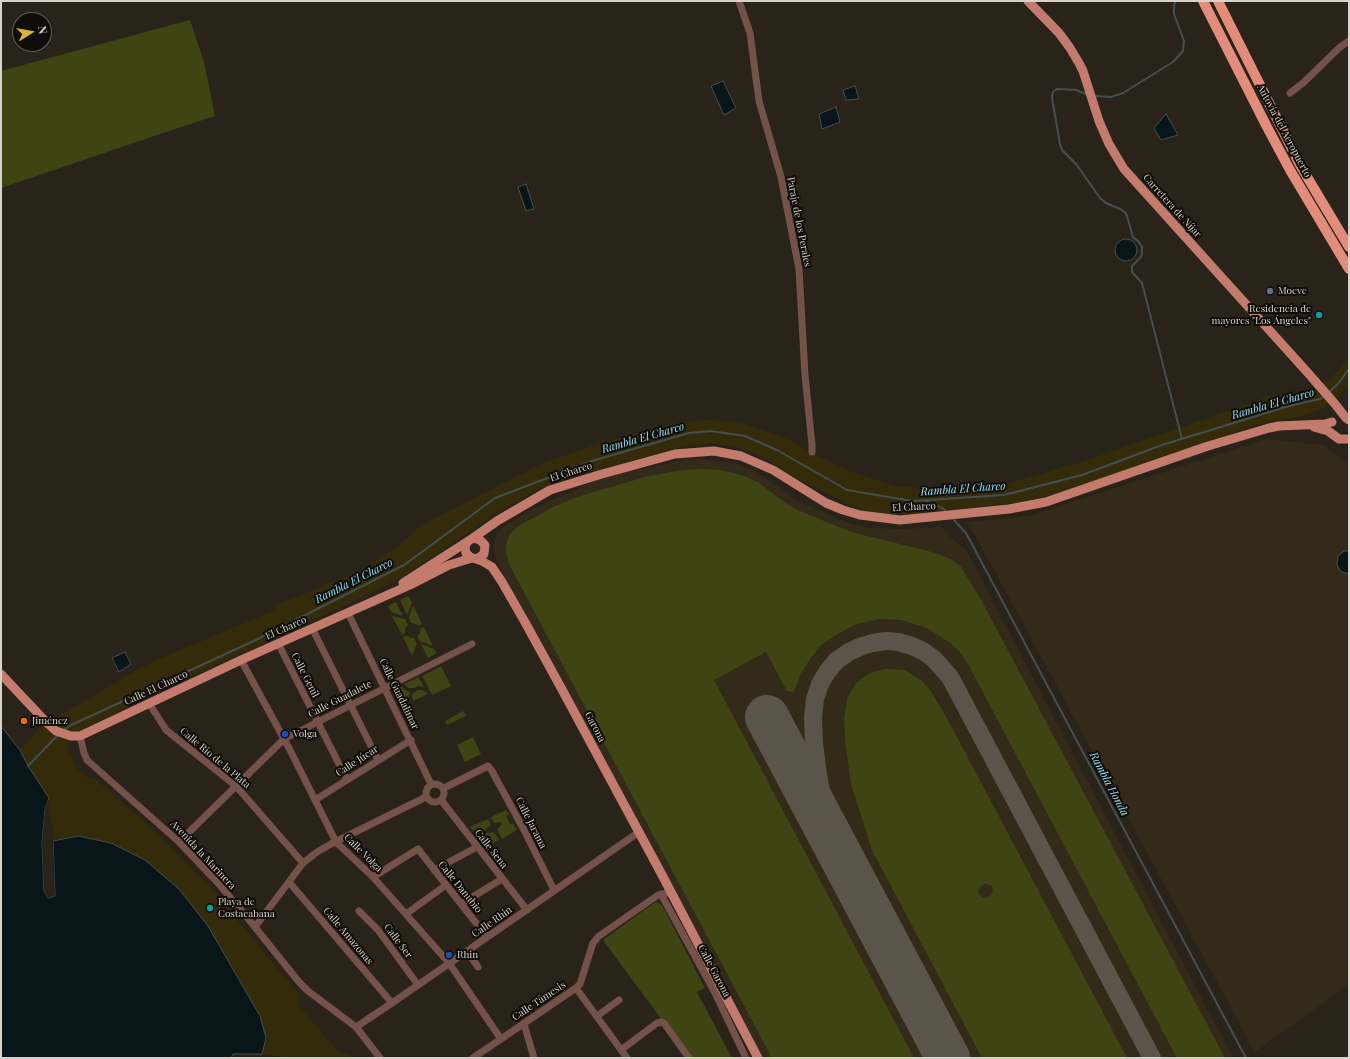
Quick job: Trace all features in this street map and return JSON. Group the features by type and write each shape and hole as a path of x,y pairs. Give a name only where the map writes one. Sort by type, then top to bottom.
{"highway":[{"name":"Autovía del Aeropuerto","path":"1204,1 1266,127 1349,269"},
{"name":"Autovía del Aeropuerto","path":"1218,1 1300,165 1349,247"}],"main road":[{"name":"Carretera de Níjar","path":"1028,1 1059,33 1079,63 1109,144 1124,169 1318,383 1347,419"},
{"path":"1331,433 1330,426 1336,411 1335,404"},
{"name":"Carretera de Níjar","path":"1307,425 1333,421 1339,417 1347,419"},
{"path":"1307,425 1331,433 1335,437 1347,438"},
{"name":"El Charco","path":"384,596 491,525 550,490 675,454 714,451 741,456 773,470 826,503 843,510 860,515 900,520 1009,509 1046,502 1208,446 1257,431 1279,426 1307,425"},
{"path":"475,558 484,554 486,533 491,525"},
{"path":"478,539 484,544 498,575 486,563 466,553 465,547 470,540 478,539"},
{"name":"El Charco","path":"241,660 410,585 449,565 475,558"},
{"name":"Garona","path":"498,575 639,832 758,1058"},
{"name":"Calle El Charco","path":"80,736 241,660"},
{"path":"1,674 42,719 56,731 71,736 80,736"}],"street":[{"name":"Paraje de los Perales","path":"739,1 750,33 759,101 781,177 799,269 805,375 812,452"},
{"path":"1290,92 1303,83 1349,41"},
{"name":"Calle Guadalimar","path":"348,613 431,784"},
{"path":"312,628 378,760"},
{"name":"Calle Genil","path":"278,643 347,780"},
{"name":"Calle Guadalete","path":"179,842 284,739 472,644"},
{"name":"Calle Volga","path":"241,660 284,739 336,842 373,877 449,963 501,1039"},
{"name":"Calle Rio de la Plata","path":"149,703 166,730 236,786 303,863"},
{"name":"Avenida la Marinera","path":"80,736 87,760 179,842 218,883 304,987 356,1027 380,1058"},
{"name":"Calle Júcar","path":"315,800 410,740"},
{"name":"Calle Jarama","path":"444,788 488,766 524,830 554,890"},
{"path":"437,783 444,788 444,794 441,800 433,802 426,797 427,788 431,784 437,783"},
{"path":"255,928 303,863 317,852 426,797"},
{"name":"Calle Sena","path":"441,800 527,910"},
{"name":"Calle Rhin","path":"356,1027 392,1004 639,832"},
{"path":"434,870 477,847"},
{"name":"Calle Danubio","path":"373,877 418,849 487,937"},
{"path":"661,873 661,894"},
{"path":"461,904 502,879"},
{"name":"Calle Amazonas","path":"289,882 392,1004"},
{"path":"406,914 446,885"},
{"name":"Calle Támesis","path":"473,1058 576,988 580,984 593,943 599,936 658,895 671,892"},
{"name":"Calle Garona","path":"661,894 714,991 746,1058"},
{"name":"Calle Ser","path":"359,911 378,930 418,985"},
{"path":"467,951 478,967"},
{"path":"576,988 627,1058"},
{"path":"597,1016 619,1000"},
{"path":"621,1050 657,1023 661,1022 664,1023 689,1058"},
{"path":"524,1024 534,1058"}],"shaded area":[{"path":"723,81 736,108 724,115 711,86"},
{"path":"855,86 859,99 846,100 843,90"},
{"path":"836,107 840,122 822,129 819,114"},
{"path":"1166,114 1178,135 1161,140 1154,128"},
{"path":"526,184 534,209 526,211 518,187"},
{"path":"1126,239 1130,240 1136,246 1136,254 1130,260 1126,261 1122,260 1116,254 1115,250 1116,246 1122,240"},
{"path":"1266,439 1323,445 1349,464 1349,984 1255,1052 974,533 965,522 1029,516"},
{"path":"700,459 736,464 754,470 797,500 846,522 869,528 899,529 933,528 940,525 950,537 966,550 1233,1058 760,1058 502,572 493,546 497,534 504,526 535,508 603,477 685,460"},
{"path":"1344,551 1349,551 1349,574 1342,572 1337,564 1338,556"},
{"path":"125,652 131,664 119,672 112,658"},
{"path":"1,726 20,750 28,766 49,798 45,810 42,843 44,891 48,898 55,896 53,841 78,836 111,843 145,860 179,889 208,926 260,1016 266,1038 262,1054 233,1054 231,1058 1,1058"}],"green space":[{"path":"190,20 204,62 215,116 1,188 1,71"},
{"path":"698,469 720,470 742,475 759,483 787,504 800,511 851,532 936,553 952,560 961,567 979,596 1225,1058 1177,1058 969,666 961,654 952,644 927,628 901,620 879,619 854,625 821,645 800,675 794,692 787,691 766,652 714,680 914,1058 772,1058 510,566 506,552 507,541 510,534 517,527 555,506 577,497 645,477"},
{"path":"408,596 412,602 407,615 400,600"},
{"path":"396,602 403,616 391,612 388,606"},
{"path":"413,605 422,624 418,626 411,623 409,618"},
{"path":"392,616 405,619 408,625 405,629 405,633 402,635"},
{"path":"424,627 433,646 420,641 417,637 420,629"},
{"path":"407,636 414,638 417,644 412,656 403,637"},
{"path":"421,644 434,649 437,653 428,658"},
{"path":"441,666 451,686 432,695 422,676"},
{"path":"885,669 905,670 922,681 931,691 950,724 1127,1058 982,1058 872,850 851,784 845,740 844,719 847,699 856,683 870,673","holes":["985,883 992,886 993,892 990,897 985,898 979,895 978,890"]},
{"path":"419,677 424,687 417,686 414,688 408,688 404,684"},
{"path":"401,686 410,692 408,698 409,700 400,704 397,697 400,695 396,688"},
{"path":"418,690 423,690 428,694 413,701 413,693"},
{"path":"463,711 466,716 447,725 445,721"},
{"path":"473,737 481,754 465,762 457,745"},
{"path":"506,810 509,815 506,816 510,824 513,823 517,830 502,839 497,830 502,824 501,822 494,823 491,817"},
{"path":"488,819 491,825 485,831 477,835 470,827"},
{"path":"494,832 499,840 486,846 479,837 487,833"},
{"path":"657,902 662,905 705,988 697,992 732,1058 690,1058 603,940"}],"sand":[{"path":"1349,357 1349,385 1328,405 1317,411 1296,418 1266,422 1057,494 1023,502 906,514 877,513 846,504 803,482 770,461 748,451 730,446 713,444 691,445 678,448 570,477 537,490 497,513 402,577 359,599 144,698 71,736 68,750 73,757 74,765 86,777 97,780 152,828 210,887 298,993 299,1006 339,1052 357,1058 292,1058 262,1054 266,1038 78,836 53,841 53,826 50,821 49,798 28,766 20,750 40,728 47,723 135,671 161,658 273,611 278,604 358,572 398,546 417,529 431,520 541,464 594,445 669,424 704,420 731,421 746,424 790,440 818,456 857,474 896,486 954,491 979,489 1003,485 1084,461 1267,397 1314,389 1334,375"}],"pier":[{"path":"49,798 44,843 46,891 49,895 53,894 51,841 53,839 55,896 48,898 44,891 42,843 45,810"}],"waterway":[{"path":"1096,96 1111,97 1123,93 1173,62 1183,51 1184,41 1174,14 1174,5 1176,1"},
{"path":"1086,94 1076,90 1057,89 1053,92 1052,98 1060,144 1062,150 1076,164 1100,198 1106,203 1126,213 1133,237 1142,247 1141,257 1132,266 1132,272 1142,283 1182,439"},
{"name":"Rambla El Charco","path":"1329,392 1338,384 1349,369"},
{"name":"Rambla El Charco","path":"64,730 69,726 258,639 404,565 495,498 592,461 689,433 711,431 745,436 777,450 847,490 912,501 1004,495 1082,475 1162,445 1289,406 1320,399 1324,396"},
{"name":"Rambla Honda","path":"925,501 945,510"},
{"name":"Rambla Honda","path":"954,520 966,533 1246,1058"},
{"name":"Rambla El Charco","path":"28,766 58,735"}],"taxiway":[{"path":"838,852 825,811 814,744 813,718 815,699 820,684 836,661 849,652 862,646 886,641 898,642 912,646 923,651 934,659 950,677 1152,1058"}],"runway":[{"path":"767,717 948,1058"}],"place":[{"name":"Moeve","path":"1270,291"},
{"name":"Residencia de mayores \"Los Ángeles\"","path":"1319,315"},
{"name":"Jiménez","path":"24,721"},
{"name":"Volga","path":"285,734"},
{"name":"Playa de Costacabana","path":"210,908"},
{"name":"Rhin","path":"449,955"}]}
